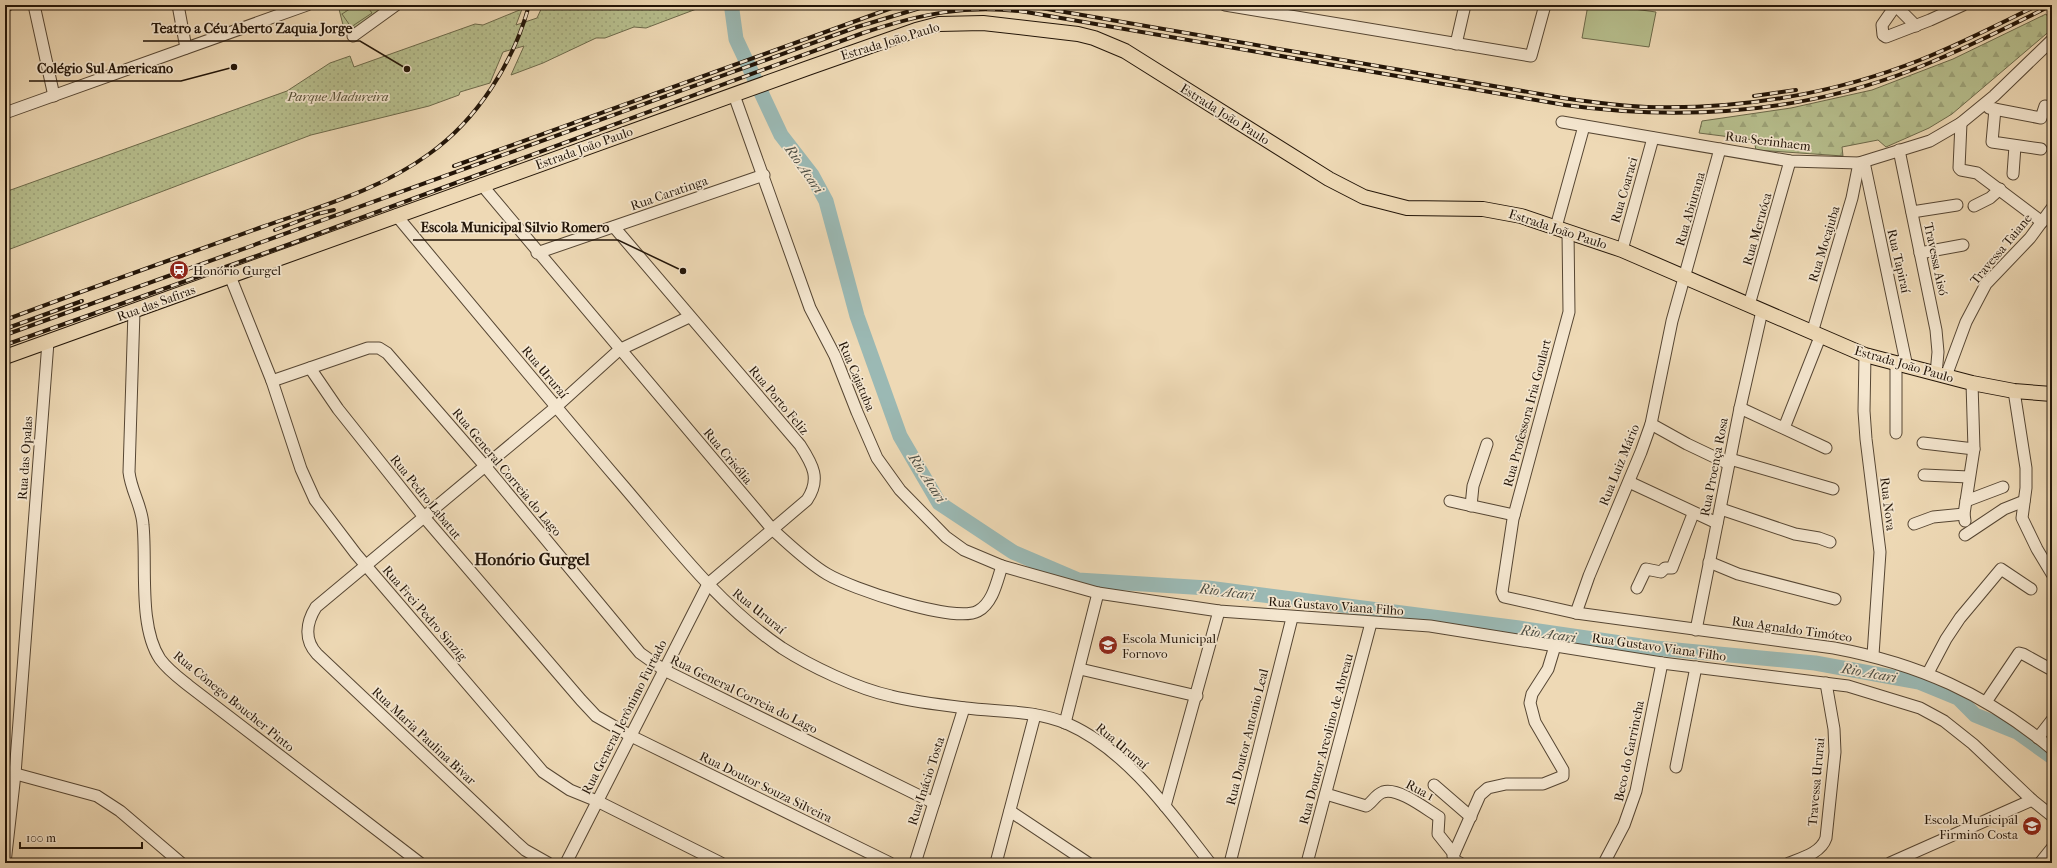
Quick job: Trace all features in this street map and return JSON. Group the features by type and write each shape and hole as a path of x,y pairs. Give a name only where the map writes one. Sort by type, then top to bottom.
{"main road":[{"name":"Estrada João Paulo","path":"396,215 916,30 939,24 983,23 1078,34 1107,44 1138,59 1329,179 1364,197 1407,208 1483,209 1522,216 1622,250 1865,355 1902,366 1972,383 2014,391 2052,394"},
{"name":"Rua das Safiras","path":"5,357 396,215"}],"street":[{"path":"34,5 54,96"},
{"path":"178,5 186,48"},
{"path":"5,114 307,5"},
{"path":"354,36 396,5"},
{"path":"1225,5 1251,8 1530,56 1545,5"},
{"path":"1456,44 1465,5"},
{"path":"1916,26 1896,5 1883,21 1883,35 1887,38 1916,26 1964,5"},
{"name":"Rua Serinhaem","path":"1562,122 1790,161 1861,162 1930,141 1961,123 1981,108 2052,40"},
{"name":"Rua Cajatuba","path":"738,93 764,175 810,308 835,356 877,458 900,490 946,537 964,550 1002,566 1032,573"},
{"path":"1981,108 1996,109 2041,118 2045,106"},
{"path":"1996,109 1992,142 2041,149"},
{"path":"1961,123 1959,168 1961,170 1977,173 2042,222"},
{"name":"Rua Professora Iria Goulart","path":"1506,599 1502,592 1514,515 1569,312 1570,300 1562,229 1584,126"},
{"name":"Rua Coaraci","path":"1622,250 1653,138"},
{"path":"2013,174 2015,146"},
{"name":"Rua Abiurana","path":"1685,277 1720,149"},
{"name":"Travessa Aisó","path":"1899,150 1937,340 1941,375"},
{"name":"Rua Meruóca","path":"1755,308 1790,161"},
{"name":"Rua Tapiraí","path":"1861,162 1870,198 1902,366 1896,433"},
{"name":"Rua Mocajuba","path":"1784,428 1816,335 1861,162"},
{"name":"Rua Caratinga","path":"537,253 764,175"},
{"name":"Rua Crisólia","path":"481,184 537,253 773,530 806,559 833,578 894,600 938,611 962,614 979,611 993,594 1002,566"},
{"path":"1974,206 1990,198 2000,189"},
{"path":"1852,198 1870,198"},
{"path":"1912,212 1958,205"},
{"name":"Travessa Taiane","path":"1941,375 1986,284 2030,238 2052,208"},
{"name":"Rua Ururaí","path":"396,215 556,407 708,584 737,613 764,635 810,664 836,676 889,696 964,708 1035,715 1065,723 1100,742 1145,784 1165,806 1210,863"},
{"name":"Rua Porto Feliz","path":"614,227 800,446 813,470 815,478 814,487 807,500 708,584"},
{"path":"1920,253 1963,245"},
{"name":"Rua Frei Pedro Sinzig","path":"230,276 272,382 301,469 312,494 325,515 366,565 543,772 570,790 597,801 721,863"},
{"name":"Rua Luiz Mário","path":"1576,613 1589,576 1629,482 1651,424 1666,345 1685,277"},
{"name":"Rua Proença Rosa","path":"1696,630 1740,408 1755,308"},
{"name":"Rua Cônego Boucher Pinto","path":"134,311 129,472 130,481 142,516 147,620 149,632 158,656 168,668 189,686 420,863"},
{"path":"366,565 556,407 619,350 689,317"},
{"name":"Rua das Opalas","path":"5,863 10,772 48,342"},
{"name":"Rua General Correia do Lago","path":"272,382 356,351 368,348 379,348 393,359 485,466 632,644 664,670 934,803"},
{"name":"Rua Nova","path":"1865,355 1864,395 1866,438 1880,552 1873,656"},
{"name":"Rua Pedro Labatut","path":"310,368 338,409 424,517 581,700 596,716 631,736"},
{"path":"1914,524 1933,517 1965,517 1968,477 1974,449 1972,383"},
{"path":"2014,391 2026,468 2026,488 2022,518 2052,574"},
{"path":"1740,408 1826,448"},
{"path":"1651,424 1687,444 1729,461 1833,489"},
{"path":"1923,443 1974,449"},
{"path":"1470,506 1475,480 1487,444"},
{"path":"1924,475 1968,477"},
{"path":"1629,482 1693,514 1717,523"},
{"path":"1966,501 2003,487"},
{"path":"1450,501 1514,515"},
{"path":"1965,535 2004,509 2024,501"},
{"path":"1721,509 1795,534 1819,538 1830,542"},
{"path":"1637,588 1646,569 1661,572 1665,568 1672,568 1693,514"},
{"path":"1709,562 1738,574 1835,599"},
{"name":"Rua Maria Paulina Bivar","path":"366,565 316,607 307,630 311,648 515,841 525,850 548,863"},
{"path":"1928,673 1946,639 1960,618 2001,569 2031,589"},
{"name":"Rua Gustavo Viana Filho","path":"1032,573 1064,585 1098,593 1219,611 1292,618 1430,626 1662,663 1848,686 1920,708 1944,721 1973,744 2032,800 2052,816"},
{"name":"Rua General Jerônimo Furtado","path":"566,863 708,584"},
{"path":"1065,723 1080,669 1098,593"},
{"name":"Rua Agnaldo Timóteo","path":"1506,599 1576,613 1834,648 1873,656 1928,673 1962,688 1986,702 2052,749"},
{"path":"1165,806 1197,696 1219,611"},
{"name":"Rua Doutor Antonio Leal","path":"1230,863 1292,618"},
{"name":"Rua Doutor Areolino de Abreau","path":"1307,863 1371,623"},
{"path":"1457,858 1480,795 1488,788 1498,785 1543,784 1563,776 1563,770 1535,722 1530,703 1532,694 1548,669 1556,646"},
{"path":"1986,702 2017,654 2023,654 2052,670"},
{"name":"Beco do Garrincha","path":"1604,863 1624,825 1636,791 1662,663"},
{"path":"1676,767 1696,667"},
{"path":"1080,669 1197,696"},
{"name":"Travessa Ururai","path":"1789,863 1802,861 1821,847 1826,838 1835,752 1834,729 1826,683"},
{"name":"Rua Inácio Tosta","path":"915,863 964,708"},
{"path":"996,863 1035,715"},
{"path":"2038,738 2052,720"},
{"name":"Rua Doutor Souza Silveira","path":"631,736 890,863"},
{"path":"10,772 97,796 120,811 181,863"},
{"name":"Rua 1","path":"1434,785 1471,817"},
{"name":"Rua 1","path":"1326,794 1366,806 1376,795 1387,791 1409,798 1439,817 1438,834 1457,858"},
{"path":"1890,863 2032,800"},
{"path":"1010,812 1088,863"},
{"path":"2040,863 2052,848"}],"green space":[{"path":"338,5 391,5 357,30 345,33"},
{"path":"356,5 366,5 372,13 351,27 342,14"},
{"name":"Parque Madureira","path":"543,5 707,5 646,28 634,27 605,38 596,38 543,63 511,75 524,46 503,52 490,83 460,92 459,95 429,106 311,135 5,251 5,192 287,91 330,63 350,56 354,67 475,24 483,25 522,9 516,25 537,18"},
{"path":"1588,5 1604,5 1656,12 1649,47 1582,38"},
{"path":"2046,14 2052,23 2052,29 1952,114 1929,128 1886,147 1878,140 1842,147 1843,156 1756,150 1754,140 1699,133 1702,121 1791,108 1872,90 1953,59"}],"waterway":[{"name":"Rio Acari","path":"733,5 732,10 736,39 781,135 812,175 826,201 857,316 900,436 939,503 1013,552 1078,580 1208,588 1519,628 1655,648 1815,663 1919,682 1958,698 1975,715 2017,732 2052,757"}],"railway":[{"path":"5,320 327,205 369,188 410,167 446,140 478,107 491,88 514,48 529,5"},
{"path":"454,166 900,5"},
{"path":"5,335 857,27 930,5"},
{"path":"1024,5 1563,98 1626,106 1647,107 1716,106 1820,91 1887,72 1920,60 1979,34 2038,5"},
{"path":"5,345 290,244 863,33 884,26 943,12 983,9 1026,12 1565,105 1609,110 1697,112 1741,110 1784,104 1827,96 1870,85 1948,55 2052,5"},
{"path":"1754,96 1796,90"},
{"path":"275,230 317,214 334,210"},
{"path":"5,329 82,301"}],"place":[{"name":"Colégio Sul Americano","path":"234,67"},
{"name":"Teatro a Céu Aberto Zaquia Jorge","path":"407,69"},
{"name":"Honório Gurgel","path":"179,270"},
{"name":"Escola Municipal Silvio Romero","path":"683,271"},
{"name":"Escola Municipal Fornovo","path":"1108,645"},
{"name":"Escola Municipal Firmino Costa","path":"2032,826"}],"district":[{"name":"Honório Gurgel","path":"532,559"}]}
